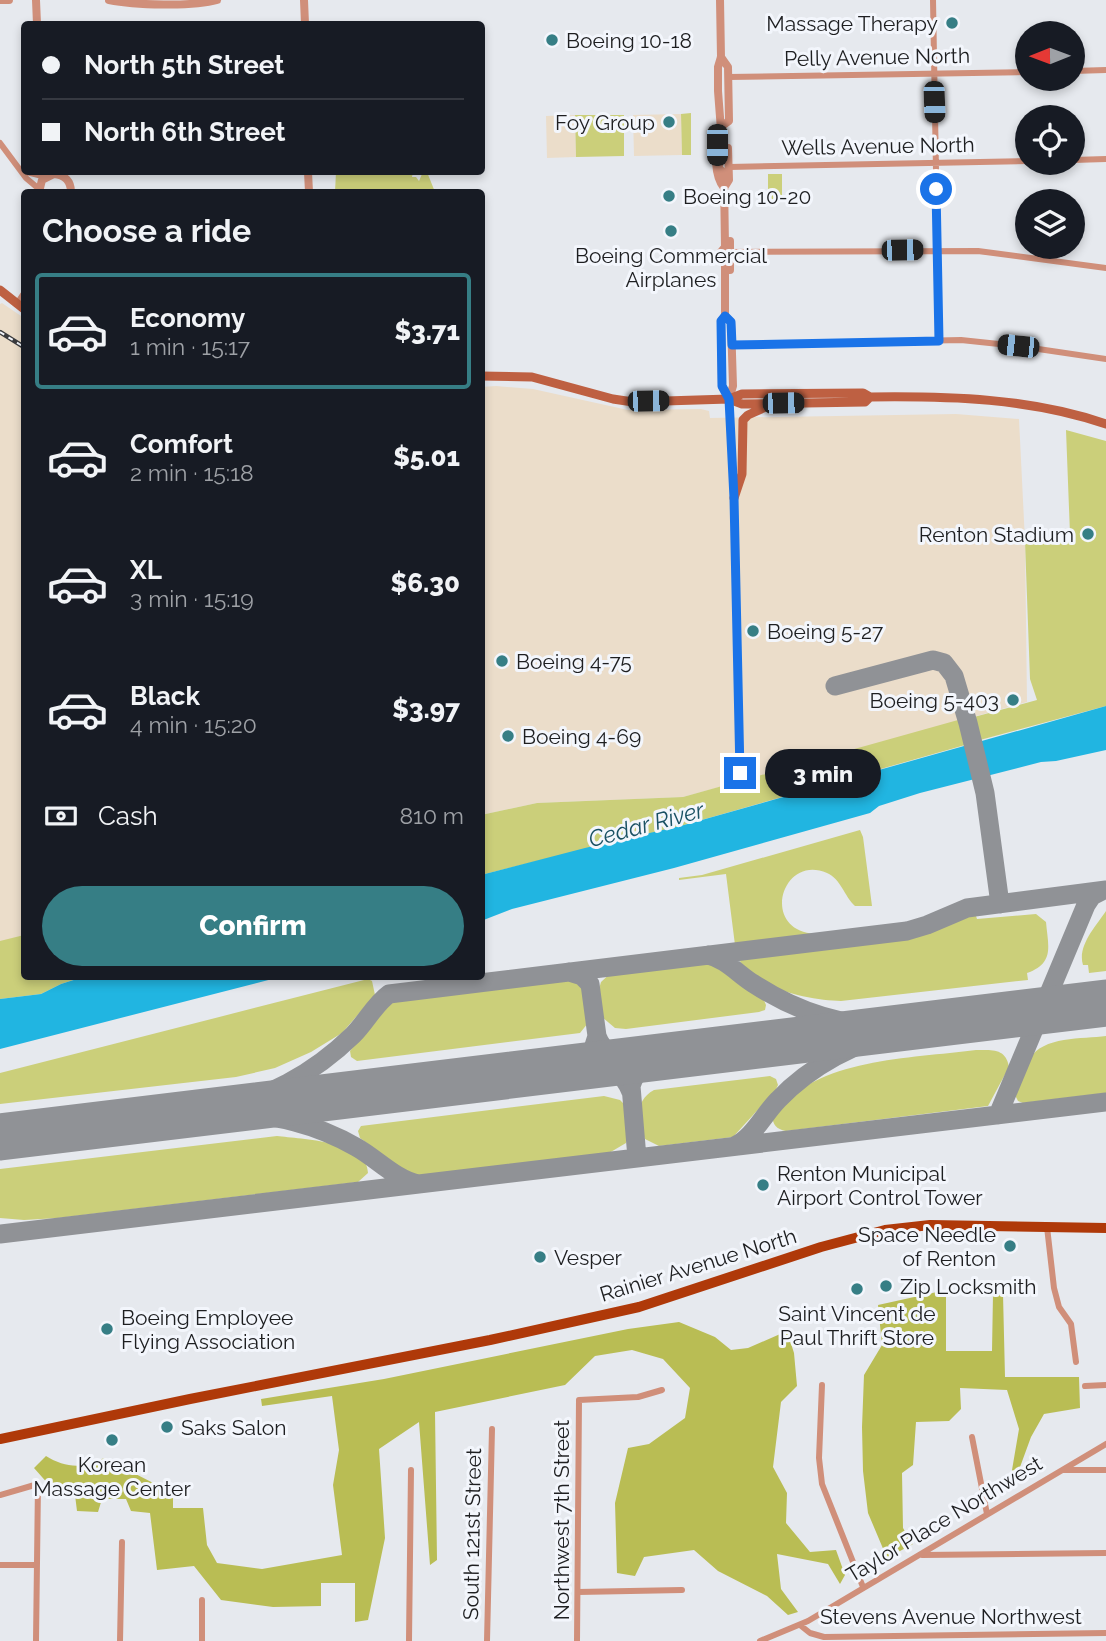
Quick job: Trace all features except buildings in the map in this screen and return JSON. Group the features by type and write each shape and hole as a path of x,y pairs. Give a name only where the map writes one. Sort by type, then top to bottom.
{"main road":[{"path":"0,290 21,306"},
{"path":"485,376 532,377 633,402 729,399 742,394 863,393 870,397 979,399 1050,410 1106,423"},
{"path":"729,399 742,404 865,402 870,397"},
{"path":"734,498 742,474 743,420 775,403"},
{"name":"Rainier Avenue North","path":"0,1439 490,1340 639,1307 821,1247 885,1230 930,1225 1106,1228"}],"street":[{"path":"0,0 9,0"},
{"path":"36,0 37,21"},
{"path":"109,0 127,4 217,0"},
{"path":"304,0 305,21"},
{"path":"720,0 719,118 728,147 729,180 724,188 724,222 729,232 731,273 725,279"},
{"path":"933,0 939,341"},
{"path":"721,57 728,67 729,121 722,126"},
{"path":"1085,71 1106,70"},
{"name":"Pelly Avenue North","path":"728,77 1015,72"},
{"path":"723,136 717,145 718,180 724,188"},
{"path":"0,143 21,169"},
{"path":"1085,160 1106,159"},
{"name":"Wells Avenue North","path":"729,167 1015,161"},
{"path":"25,175 37,189"},
{"path":"724,222 719,232 720,270 725,279 725,316 721,321 722,386 729,399"},
{"path":"730,252 938,250 1010,253 1106,268"},
{"path":"725,316 731,322 732,345 733,386 729,399 740,773"},
{"path":"732,345 978,341 1106,359"},
{"path":"1047,1227 1054,1288 1059,1307 1069,1317 1076,1362"},
{"path":"822,1385 819,1458 822,1484 863,1587"},
{"path":"1085,1386 1106,1385"},
{"name":"Northwest 7th Street","path":"577,1641 579,1400 638,1396 662,1390"},
{"name":"South 121st Street","path":"487,1641 492,1429"},
{"path":"972,1437 986,1514"},
{"name":"Taylor Place Northwest","path":"800,1625 1106,1444"},
{"path":"409,1641 411,1470"},
{"path":"1062,1470 1106,1470"},
{"path":"0,1494 38,1485 36,1641"},
{"path":"120,1641 122,1542"},
{"path":"919,1555 1106,1553"},
{"path":"0,1565 37,1565"},
{"path":"578,1592 682,1590"},
{"path":"202,1600 202,1641"},
{"name":"Stevens Avenue Northwest","path":"760,1641 783,1637 800,1625 816,1636 891,1639 1067,1637 1106,1633"}],"shaded area":[{"path":"681,114 682,155 634,156 633,115"},
{"path":"575,115 576,157 547,158 546,116"},
{"path":"0,304 21,316 21,936 0,942"},
{"path":"485,387 533,389 628,410 701,409 709,411 710,418 956,414 1019,419 1025,541 1027,702 683,797 537,803 485,814"},
{"path":"946,1290 946,1351 992,1351 993,1294 1003,1294 1005,1377 1079,1377 1080,1408 1044,1414 1031,1437 1012,1489 1012,1470 1019,1429 1007,1390 960,1388 961,1409 949,1421 916,1422 913,1465 902,1473 903,1528 913,1544 887,1558 868,1513 863,1471 864,1375 882,1345 878,1305"},
{"path":"679,1322 715,1337 731,1350 748,1348 787,1331 794,1353 797,1386 781,1402 773,1467 787,1493 786,1523 810,1552 836,1550 845,1575 840,1584 828,1564 777,1554 781,1589 798,1612 788,1615 767,1596 718,1571 694,1550 644,1557 635,1576 617,1573 615,1503 628,1448 649,1444 685,1418 690,1388 663,1359 632,1350 595,1356 565,1385 435,1412 437,1560 430,1565 419,1422 379,1449 385,1538 368,1620 355,1622 355,1583 321,1583 321,1606 273,1607 221,1600 194,1566 157,1570 150,1513 131,1511 126,1499 102,1499 98,1512 77,1511 74,1487 50,1486 34,1468 46,1456 75,1466 104,1458 173,1493 173,1508 203,1508 207,1545 217,1563 262,1569 342,1555 333,1485 339,1450 332,1396 262,1406 261,1399 384,1379 628,1329"}],"green space":[{"path":"691,113 691,155 682,155 681,114"},
{"path":"575,115 624,115 624,156 576,157"},
{"path":"768,174 782,174 782,199 768,199"},
{"path":"336,175 412,175 419,181 422,175 428,175 434,189 335,189"},
{"path":"1066,430 1106,441 1106,706 980,740 974,717 1037,700 1030,679 1025,542 1065,540 1065,534 1070,534"},
{"path":"958,720 965,745 684,825 485,874 485,814 537,803 683,797"},
{"path":"860,830 872,906 855,906 832,876 811,870 798,874 789,882 783,894 782,908 787,920 798,929 815,936 735,945 726,874 679,880 679,878 702,875"},
{"path":"1106,911 1106,971 1089,973 1088,965 1083,965 1083,951 1088,936"},
{"path":"975,913 977,919 1036,914 1046,922 1048,953 1042,964 1027,973 1028,980 841,1001 800,995 770,986 746,970 739,959 746,955 900,938"},
{"path":"21,936 21,980 74,980 41,994 0,999 0,941"},
{"path":"694,960 717,963 763,998 765,1010 626,1029 615,1028 602,1017 599,989 601,982 613,971"},
{"path":"576,977 586,990 588,1023 580,1033 357,1061 351,1057 350,1051 392,999 401,995"},
{"path":"364,980 372,981 375,995 342,1033 311,1052 275,1068 236,1077 0,1104 0,1073"},
{"path":"1106,1036 1106,1093 1023,1103 1018,1101 1015,1095 1028,1063 1044,1046 1064,1040"},
{"path":"976,1050 1001,1053 1009,1067 988,1106 786,1131 777,1128 773,1121 772,1115 791,1096 839,1071 894,1059"},
{"path":"770,1076 776,1079 778,1085 775,1091 733,1137 659,1146 645,1139 639,1112 643,1100 654,1090"},
{"path":"604,1096 620,1100 625,1105 628,1135 626,1143 609,1153 412,1176 360,1138 358,1131 361,1126"},
{"path":"277,1136 346,1148 365,1162 368,1173 358,1182 58,1218 0,1218 0,1169"}],"water":[{"path":"1106,706 1106,750 1041,762 920,793 879,806 870,813 674,868 512,909 485,919 485,874 684,825"},
{"path":"74,980 268,980 0,1049 0,999 41,994"}],"pier":[{"path":"979,737 990,778 975,782 964,741"}],"taxiway":[{"path":"835,686 933,660 944,663 954,676 985,793 1000,904"},
{"path":"211,1111 270,1092 305,1073 353,1035 389,994 907,931 967,908 1106,890"},
{"path":"998,1115 1086,905 1092,896 1102,891"},
{"path":"708,955 727,964 770,994 804,1010 839,1021 895,1027"},
{"path":"569,972 582,976 590,984 597,1036 591,1055 572,1068"},
{"path":"734,1146 752,1132 792,1086 824,1063 876,1038 913,1027"},
{"path":"597,1036 611,1054 632,1061"},
{"path":"637,1158 631,1086 643,1067 663,1057"},
{"path":"593,1065 616,1072 625,1080 631,1092"},
{"path":"0,1234 1106,1102"},
{"path":"230,1112 310,1126 356,1147 401,1178 418,1184"}],"runway":[{"path":"0,1137 1106,1003"}],"railway":[{"path":"0,332 21,345"}],"place":[{"name":"Massage Therapy","path":"952,23"},
{"name":"Boeing 10-18","path":"552,40"},
{"name":"Foy Group","path":"669,122"},
{"name":"Boeing 10-20","path":"669,196"},
{"name":"Boeing Commercial Airplanes","path":"671,231"},
{"name":"Renton Stadium","path":"1088,534"},
{"name":"Boeing 5-27","path":"753,631"},
{"name":"Boeing 4-75","path":"502,661"},
{"name":"Boeing 5-403","path":"1013,700"},
{"name":"Boeing 4-69","path":"508,736"},
{"name":"Renton Municipal Airport Control Tower","path":"763,1185"},
{"name":"Space Needle of Renton","path":"1010,1246"},
{"name":"Vesper","path":"540,1257"},
{"name":"Zip Locksmith","path":"886,1286"},
{"name":"Saint Vincent de Paul Thrift Store","path":"857,1289"},
{"name":"Boeing Employee Flying Association","path":"107,1329"},
{"name":"Saks Salon","path":"167,1427"},
{"name":"Korean Massage Center","path":"112,1440"}],"route":[{"path":"740,773 734,498 729,399 722,386 721,321 725,316 731,322 732,345 939,341 936,189"}],"water label":[{"name":"Cedar River","path":"646,824"}]}
